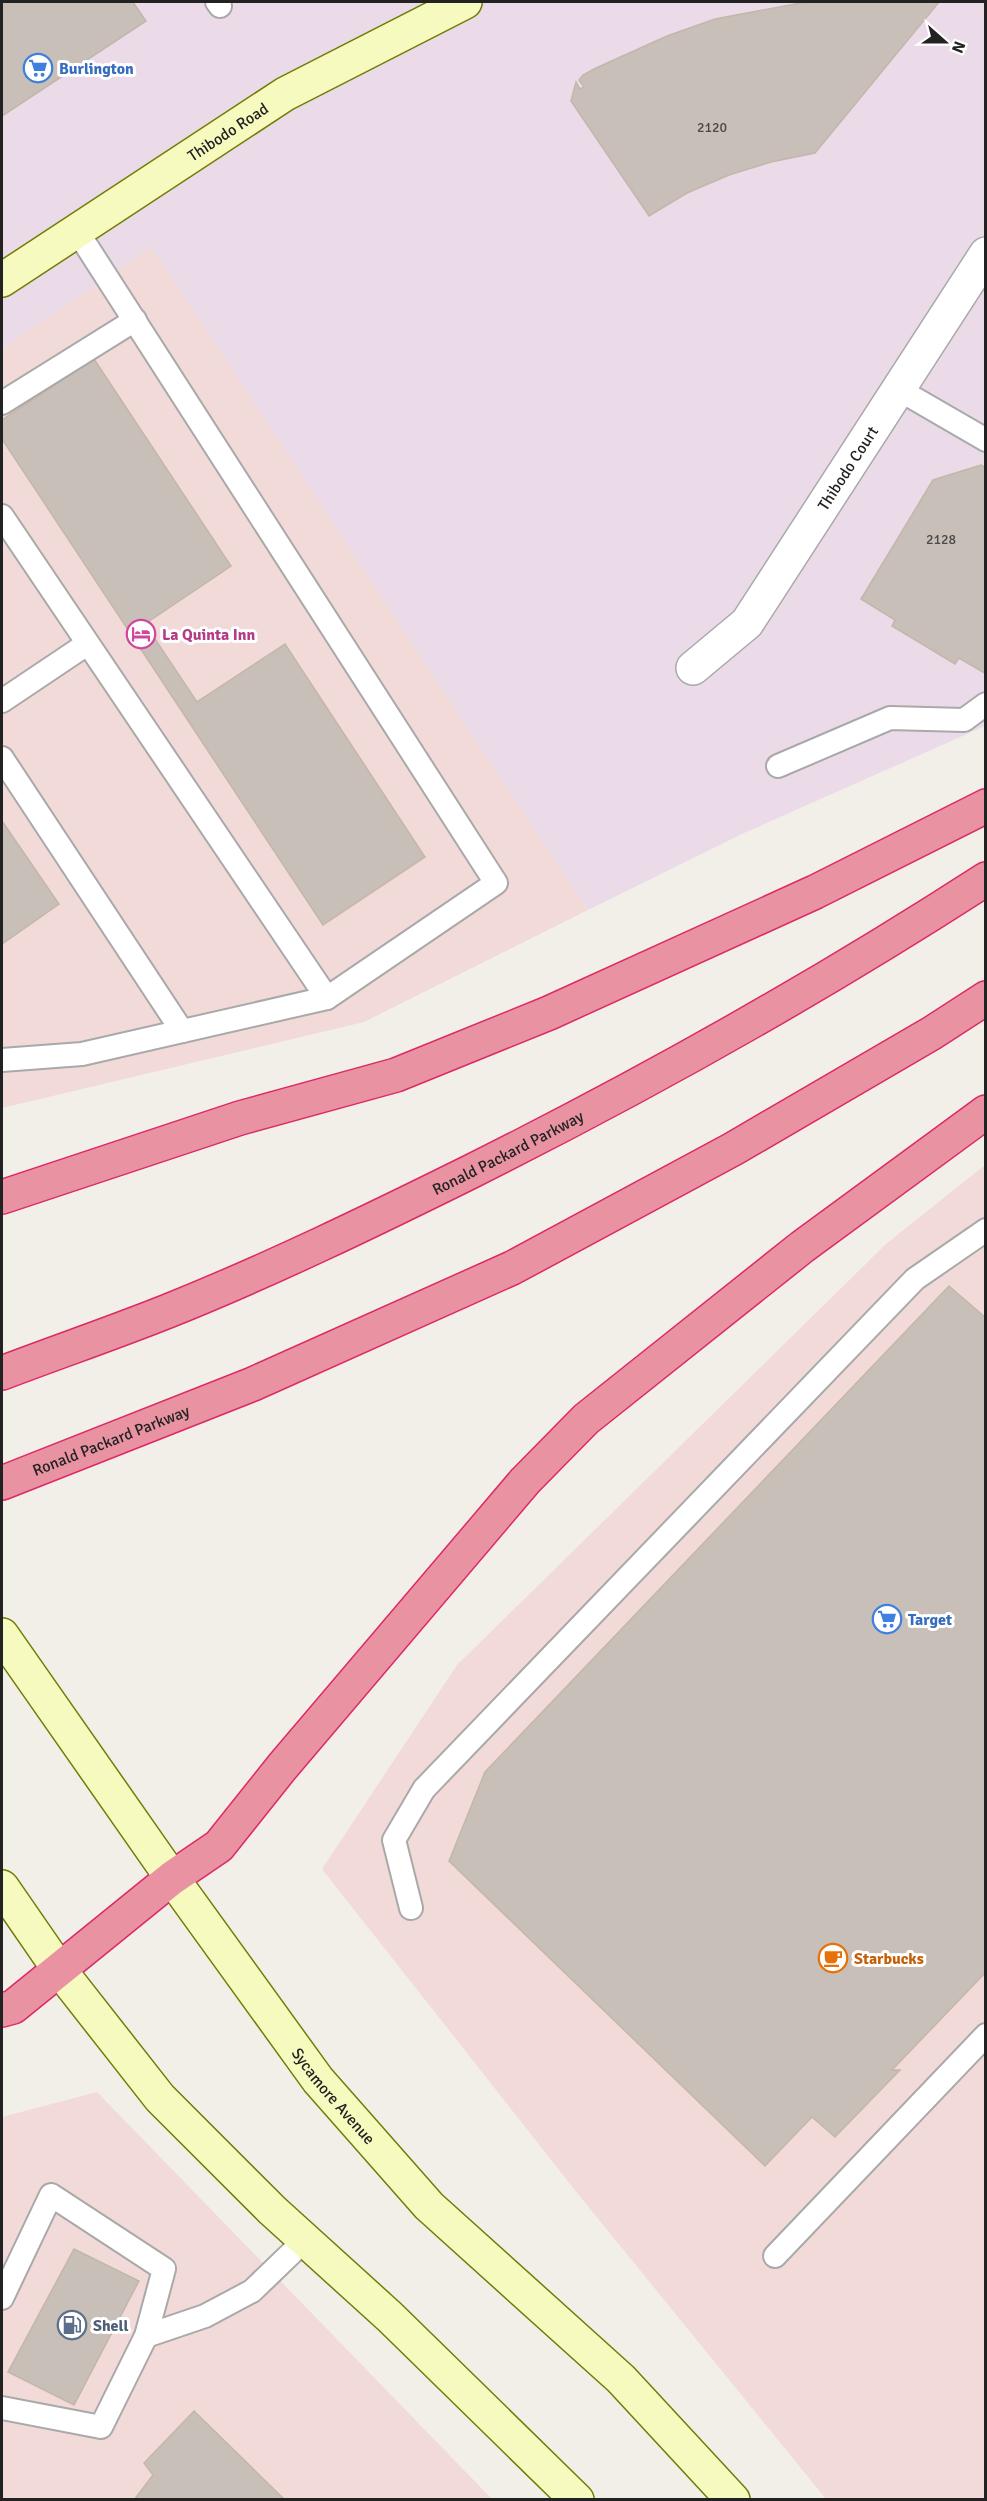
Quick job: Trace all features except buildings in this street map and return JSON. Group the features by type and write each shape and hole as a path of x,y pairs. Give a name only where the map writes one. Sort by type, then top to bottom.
{"highway":[{"path":"2,1197 228,1122 396,1074 549,1013 805,897 986,806"},
{"name":"Ronald Packard Parkway","path":"2,1373 169,1310 379,1218 547,1134 749,1025 899,935 986,879"},
{"name":"Ronald Packard Parkway","path":"13,1479 253,1384 512,1268 743,1143 932,1033 986,998"},
{"path":"2,2010 14,2007 58,1968 172,1878 219,1846 282,1767 525,1481 586,1419 801,1247 986,1112"}],"main road":[{"name":"Thibodo Road","path":"2,280 285,94 465,2"},
{"name":"Sycamore Avenue","path":"2,1635 172,1878 318,2080 429,2206 621,2379 733,2499"},
{"path":"2,1887 58,1968 160,2098 305,2240 390,2317 577,2499"}],"street":[{"name":"Thibodo Court","path":"693,668 747,623 986,254"}],"lane":[{"path":"2,1060 82,1054 327,998 496,883 77,231"},
{"path":"2,403 135,320"},
{"path":"898,390 986,440"},
{"path":"2,516 327,998"},
{"path":"2,701 87,644"},
{"path":"778,766 890,718 964,720 986,704"},
{"path":"2,758 182,1031"},
{"path":"411,1908 394,1840 423,1789 915,1280 986,1230"},
{"path":"775,2256 986,2035"},
{"path":"2,2298 51,2195 164,2269 146,2336 100,2427 2,2408"},
{"path":"146,2336 205,2316 252,2291 305,2240"}],"shaded area":[{"path":"2,2 985,2 985,726 742,834 588,910 151,247 2,349"},
{"path":"151,246 588,910 364,1022 2,1108 2,349"},
{"path":"985,1165 985,2499 826,2499 578,2194 322,1869 457,1665 886,1244"},
{"path":"97,2092 492,2499 2,2500 2,2117"}],"place":[{"name":"Burlington","path":"38,68"},
{"name":"La Quinta Inn","path":"141,634"},
{"name":"Target","path":"887,1619"},
{"name":"Starbucks","path":"833,1958"},
{"name":"Shell","path":"72,2325"}]}
